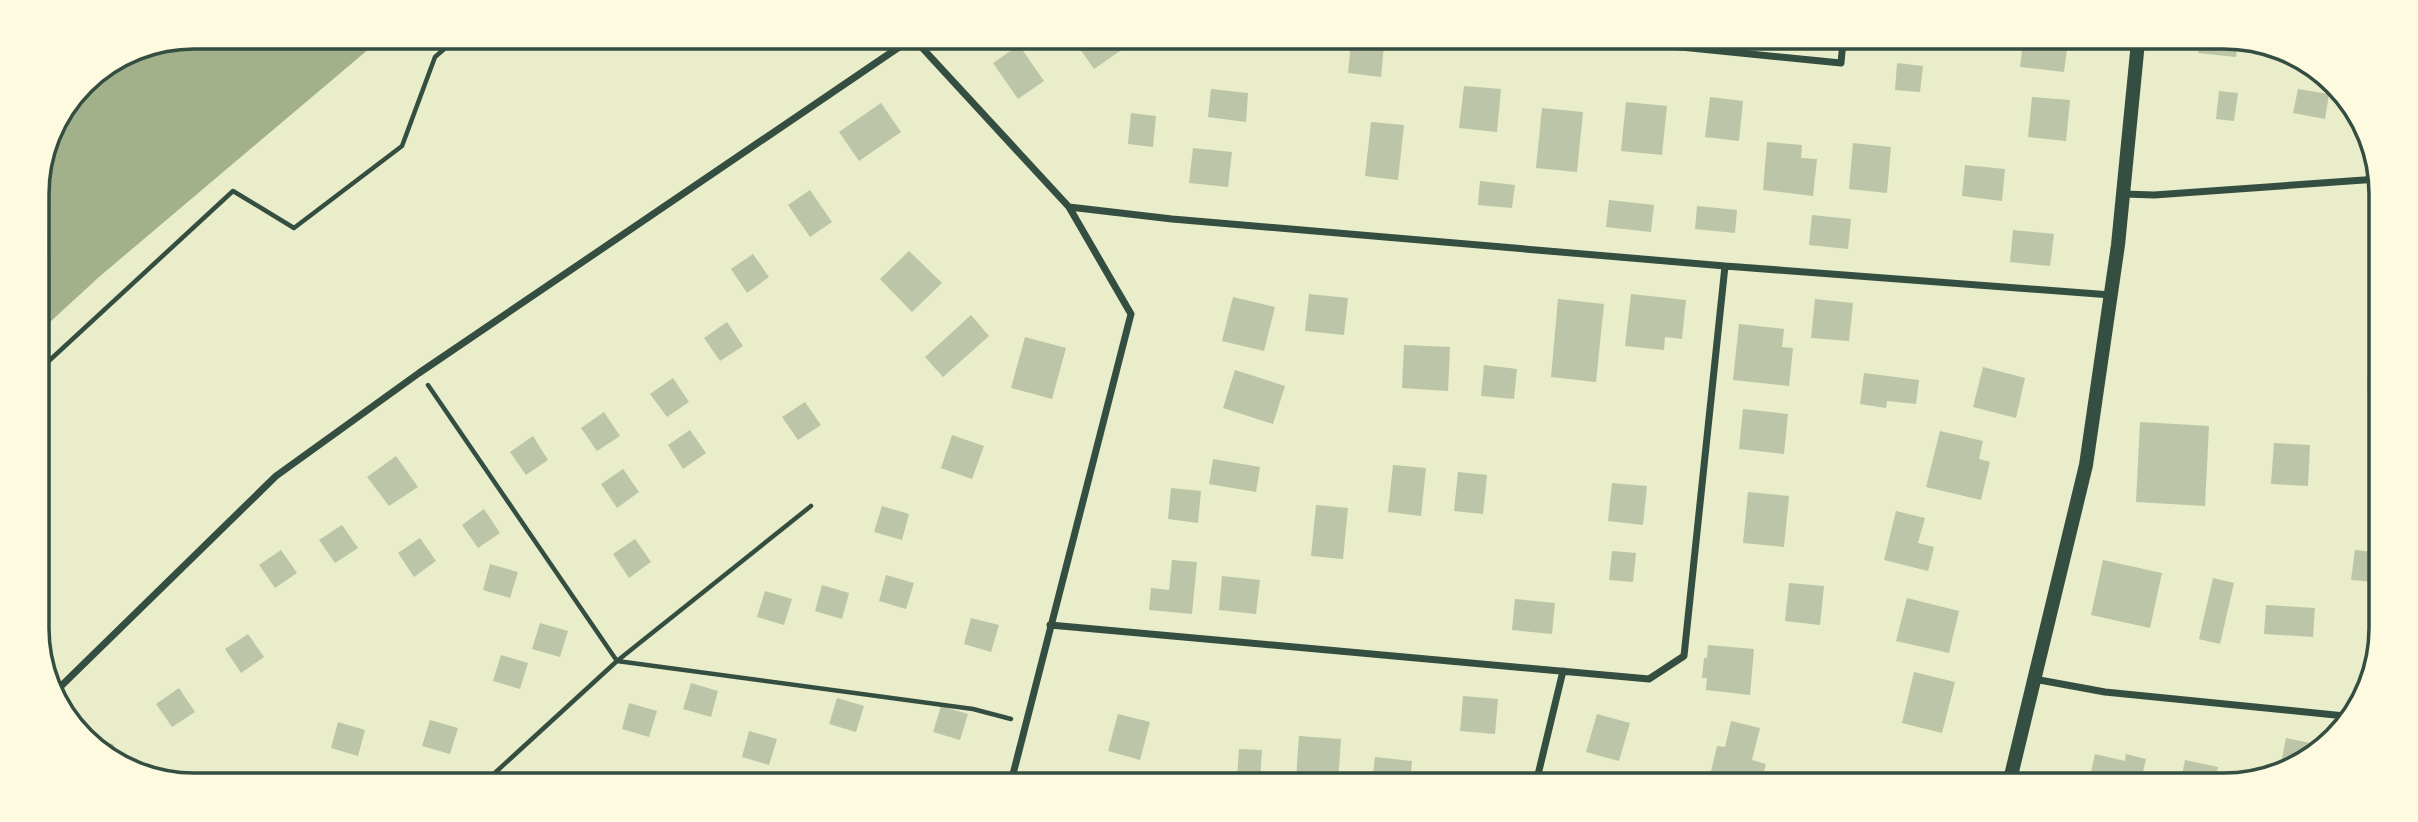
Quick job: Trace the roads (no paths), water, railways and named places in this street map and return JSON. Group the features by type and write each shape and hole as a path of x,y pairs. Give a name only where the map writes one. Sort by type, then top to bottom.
{"main road":[{"path":"2012,773 2086,465 2112,295 2137,49"}],"street":[{"path":"61,686 276,476 419,373 897,49"},
{"path":"921,49 1069,207 1131,314 1013,773"},
{"path":"1705,49 1841,62 1842,49"},
{"path":"2124,194 2154,195 2368,180"},
{"path":"1069,207 1172,219 1725,266 2112,295"},
{"path":"1050,625 1649,679 1684,656 1725,266"},
{"path":"1538,773 1563,671"},
{"path":"2034,679 2105,692 2340,715"}]}
